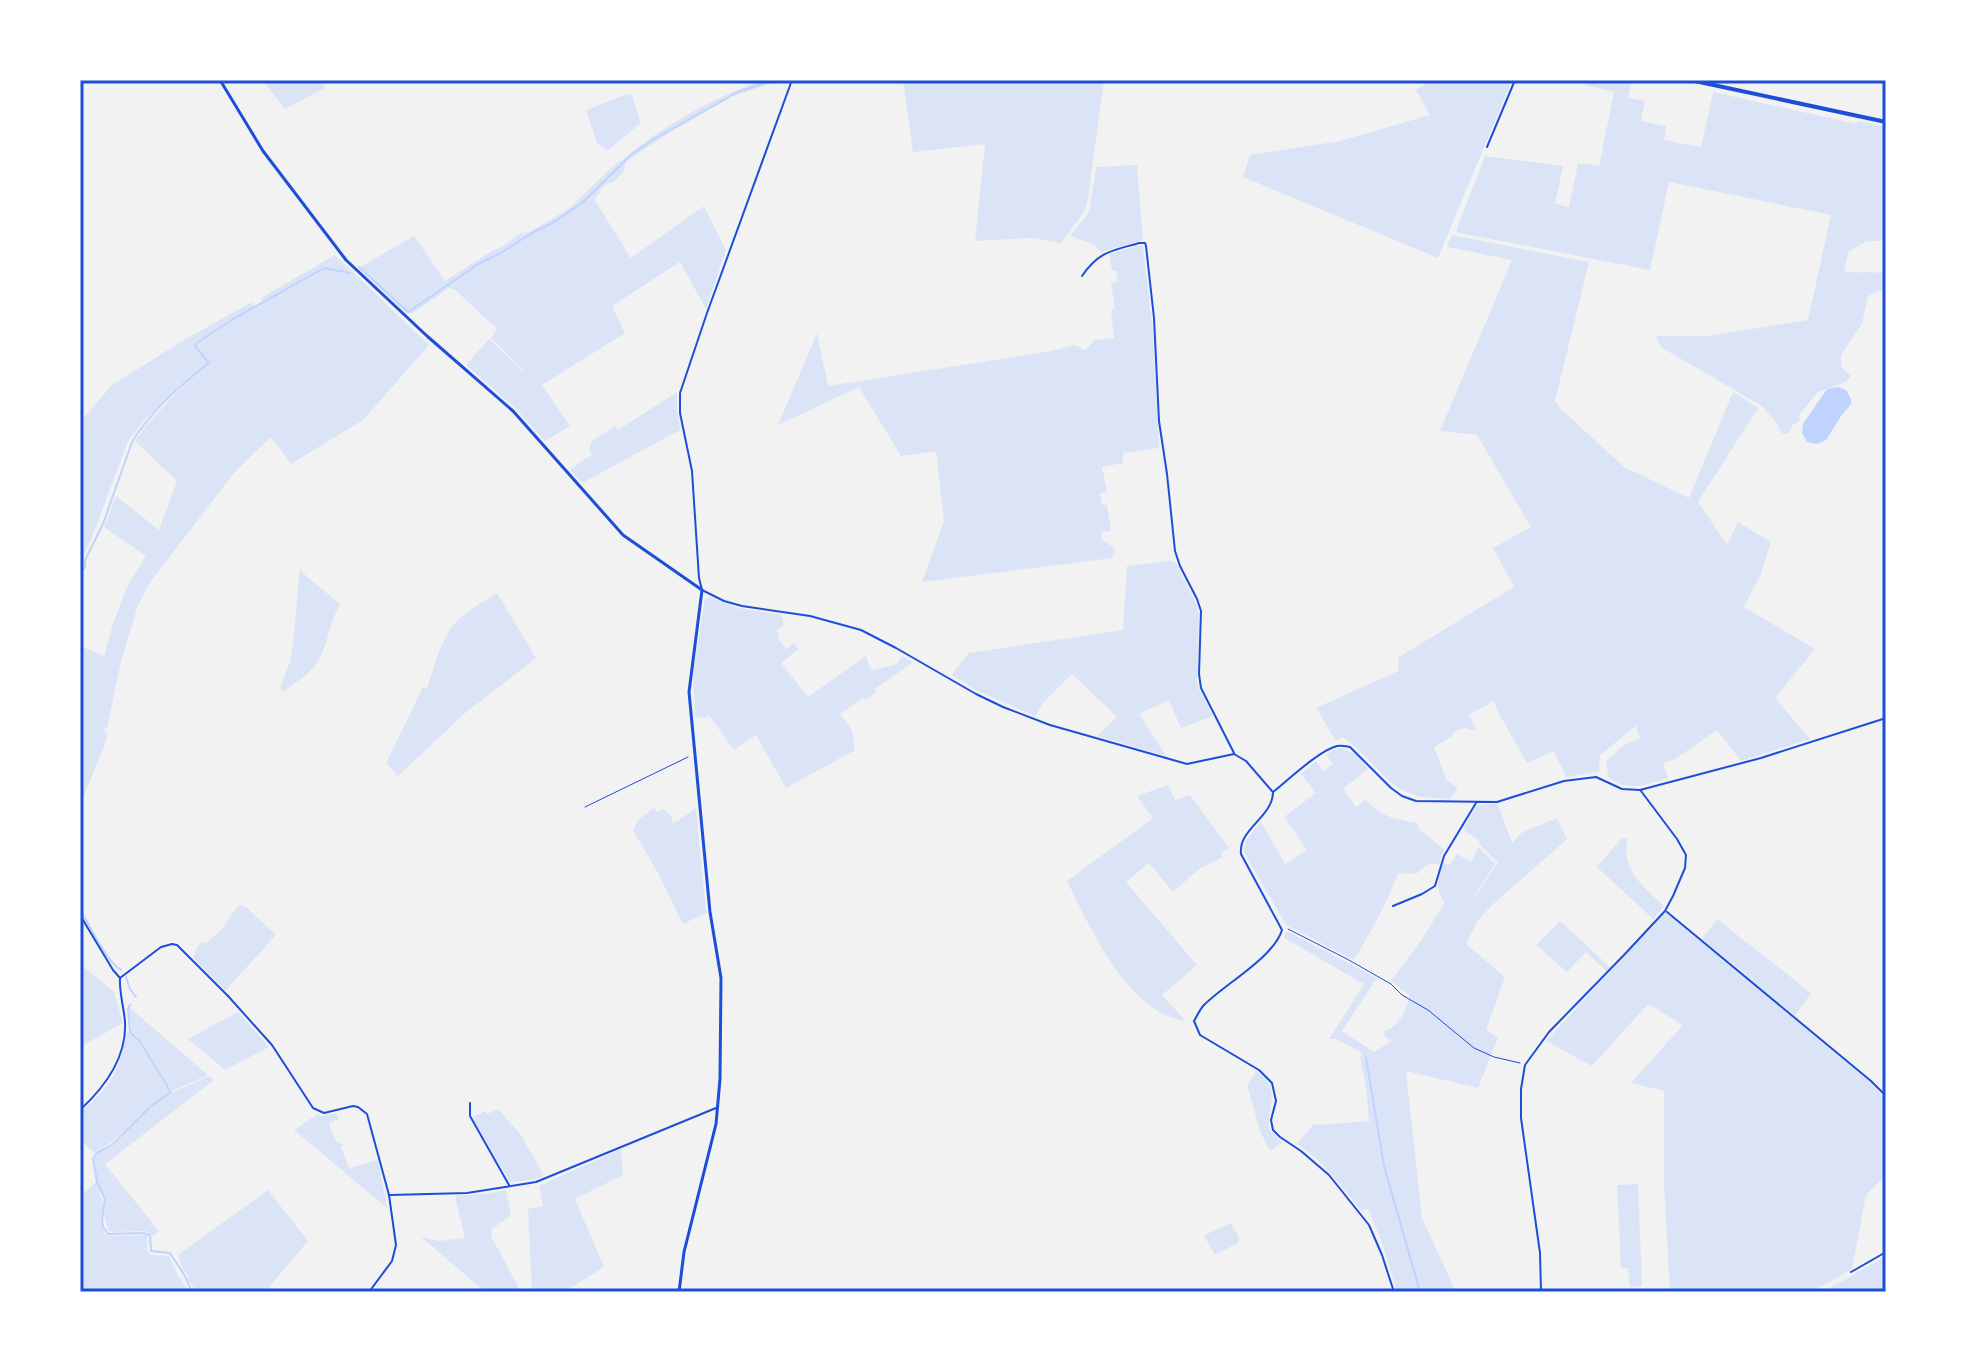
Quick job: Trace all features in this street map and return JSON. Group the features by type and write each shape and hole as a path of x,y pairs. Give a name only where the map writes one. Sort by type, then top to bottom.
{"main road":[{"path":"1690,80 1886,122"}],"street":[{"path":"220,80 263,151 346,260 513,411 623,535 702,590 742,606 847,625 877,638 1003,707 1050,725 1187,764 1234,754 1246,761 1273,792 1273,798 1268,809 1243,839 1241,854 1282,930 1277,941 1202,1007 1194,1021 1200,1035 1259,1070 1272,1083 1276,1101 1271,1120 1273,1130 1329,1175 1369,1225 1394,1292"},
{"path":"679,1292 684,1252 716,1124 720,1079 721,978 710,912 694,754 689,681 702,590 692,471 680,413 680,393 792,80"},
{"path":"1487,147 1515,80"},
{"path":"1082,276 1090,263 1102,254 1145,243 1156,340 1159,421 1175,551 1201,611 1201,688 1234,754"},
{"path":"1273,792 1319,756 1340,745 1357,752 1381,780 1402,796 1416,801 1497,802 1577,779 1596,777 1622,789 1640,790 1751,761 1886,718"},
{"path":"1541,1292 1540,1253 1521,1118 1525,1065 1549,1032 1665,911 1685,868 1686,855 1677,839 1640,790"},
{"path":"1393,906 1435,886 1444,856 1476,802"},
{"path":"1665,911 1886,1096"},
{"path":"80,915 120,978 125,1022 118,1060 105,1084 80,1110"},
{"path":"120,978 161,947 177,945 272,1045 313,1108 324,1113 353,1106 367,1114 389,1195 395,1253 369,1292"},
{"path":"470,1103 470,1116 510,1186"},
{"path":"389,1195 467,1193 536,1182 717,1108"},
{"path":"1851,1272 1886,1252"}],"path":[{"path":"585,807 694,754"},
{"path":"1282,930 1287,929 1391,984 1474,1048 1525,1065"}],"shaded area":[{"path":"262,80 320,80 325,88 285,109"},
{"path":"765,80 781,80 733,96 674,130 626,161 624,171 614,182 601,189 594,199 631,258 704,206 726,250 706,309 680,262 612,306 625,333 542,385 570,426 545,441 514,407 466,365 489,339 525,372 491,338 497,329 454,289 449,288 413,313 406,313 359,268 414,236 445,281 521,233 530,232 567,210 619,161 672,124 728,94"},
{"path":"903,80 1104,80 1088,199 1084,212 1061,243 1030,238 975,241 985,144 913,152"},
{"path":"1431,80 1512,80 1438,258 1243,177 1250,155 1340,141 1430,115 1416,90"},
{"path":"1586,80 1632,80 1628,98 1645,101 1641,121 1666,126 1664,140 1701,147 1713,92 1857,124 1858,121 1886,127 1886,240 1865,242 1849,251 1844,271 1884,273 1886,288 1868,296 1862,324 1841,355 1841,367 1851,376 1845,382 1818,392 1789,433 1783,434 1762,406 1664,349 1656,336 1707,336 1808,320 1831,215 1669,182 1650,270 1456,231 1485,156 1563,166 1555,204 1569,207 1578,163 1599,166 1614,92 1585,85"},
{"path":"627,94 632,95 641,123 607,151 597,143 586,110"},
{"path":"1137,165 1143,240 1101,252 1093,244 1070,236 1088,213 1096,167"},
{"path":"1452,235 1589,262 1555,401 1624,467 1689,498 1733,392 1758,408 1698,502 1727,545 1738,522 1771,542 1760,576 1744,607 1815,649 1775,698 1810,739 1741,761 1717,730 1674,760 1663,763 1668,778 1629,786 1607,776 1606,761 1624,745 1640,738 1636,726 1600,755 1599,772 1566,777 1554,751 1527,763 1494,701 1469,715 1476,728 1474,731 1465,728 1455,731 1434,747 1446,779 1458,789 1450,799 1419,797 1400,789 1356,747 1342,737 1336,741 1316,708 1398,671 1399,657 1514,587 1493,548 1531,527 1477,435 1440,431 1512,260 1447,247"},
{"path":"1143,246 1153,332 1159,448 1123,453 1123,463 1102,467 1107,491 1100,494 1102,504 1107,505 1111,531 1102,532 1102,540 1114,547 1113,558 922,582 944,521 936,451 901,456 859,387 778,425 817,333 828,386 1075,345 1085,350 1095,340 1114,338 1111,310 1115,308 1111,284 1118,281 1116,271 1112,271 1109,254"},
{"path":"335,255 429,345 363,420 291,464 271,437 234,473 151,581 138,605 121,661 107,728 103,727 107,734 106,741 80,806 80,646 104,656 127,587 146,556 104,527 116,496 159,530 177,481 135,441 183,386 181,384 128,441 80,570 80,422 112,385 252,302 254,307 262,303 261,298"},
{"path":"677,392 680,430 582,483 570,470 592,454 589,450 592,441 615,426 618,430"},
{"path":"1175,562 1199,614 1198,687 1213,716 1181,728 1169,700 1139,714 1166,756 1097,736 1117,717 1072,674 1043,703 1035,716 976,690 951,675 969,653 1123,630 1127,566"},
{"path":"300,568 340,604 317,663 283,692 280,688 290,662"},
{"path":"497,593 536,658 464,714 398,776 386,763 423,687 427,688 447,635 461,618"},
{"path":"705,598 738,608 781,615 784,625 776,631 780,636 778,638 786,649 794,643 799,649 781,663 808,697 866,656 871,670 896,665 902,656 913,662 875,689 876,692 866,700 863,698 840,714 852,730 855,750 786,788 756,735 734,750 709,715 695,717 693,674"},
{"path":"1341,748 1355,754 1368,769 1343,789 1356,807 1365,799 1388,816 1417,823 1419,829 1445,850 1440,864 1429,864 1416,874 1398,873 1384,907 1354,960 1286,925 1244,852 1246,840 1261,822 1285,864 1307,850 1284,817 1316,793 1301,774 1316,761 1324,771 1333,764 1326,755"},
{"path":"1168,785 1175,800 1190,795 1229,848 1221,853 1223,857 1199,869 1173,892 1149,863 1126,882 1197,965 1162,995 1186,1021 1165,1015 1146,1003 1129,986 1099,944 1067,881 1153,818 1137,796"},
{"path":"1498,804 1512,843 1521,833 1557,818 1567,839 1490,907 1477,922 1466,944 1505,977 1486,1030 1498,1038 1478,1088 1406,1071 1422,1218 1456,1292 1397,1292 1368,1209 1361,1210 1323,1166 1297,1144 1314,1124 1369,1121 1362,1053 1336,1039 1329,1039 1364,984 1284,938 1289,932 1377,978 1342,1031 1374,1052 1393,1040 1387,1039 1383,1032 1398,1022 1410,996 1391,981 1445,902 1438,884 1443,863 1450,865 1457,854 1471,862 1478,847 1495,864 1461,915 1498,863 1480,842 1463,829 1477,805"},
{"path":"654,808 657,812 663,809 671,816 673,824 696,808 706,913 683,924 633,830 638,820"},
{"path":"1622,838 1628,839 1626,849 1630,868 1664,906 1653,919 1597,867"},
{"path":"241,905 276,935 225,991 193,958 197,947 223,928"},
{"path":"1667,914 1870,1082 1886,1100 1886,1175 1866,1195 1852,1269 1811,1292 1670,1292 1664,1184 1664,1091 1631,1083 1683,1025 1648,1004 1592,1066 1546,1041"},
{"path":"1717,919 1811,993 1795,1016 1702,939"},
{"path":"1560,921 1610,967 1606,971 1586,952 1567,972 1536,945"},
{"path":"80,964 114,992 123,1023 80,1047"},
{"path":"130,1008 208,1075 172,1091 139,1038 131,1031"},
{"path":"238,1012 269,1047 225,1070 188,1039"},
{"path":"127,1031 138,1040 170,1092 95,1153 83,1140 80,1112 107,1086 121,1057"},
{"path":"1256,1071 1269,1084 1271,1091 1269,1129 1282,1142 1270,1151 1260,1131 1247,1085"},
{"path":"209,1076 214,1080 105,1164 159,1231 153,1236 146,1231 108,1231 104,1214 106,1198 103,1192 99,1194 103,1201 101,1223 105,1234 146,1235 147,1250 151,1255 169,1256 189,1292 81,1292 80,1197 97,1181 94,1160 98,1154 113,1146 153,1105"},
{"path":"498,1109 521,1135 544,1176 510,1182 472,1117"},
{"path":"336,1113 339,1121 335,1120 329,1125 337,1142 344,1145 341,1147 349,1168 378,1160 387,1208 294,1130 318,1114"},
{"path":"621,1149 623,1175 575,1199 604,1267 564,1292 532,1292 528,1209 543,1206 539,1186"},
{"path":"1638,1184 1642,1286 1630,1287 1628,1268 1621,1268 1617,1185"},
{"path":"268,1190 308,1241 265,1292 197,1292 188,1280 178,1255"},
{"path":"506,1190 511,1215 492,1229 491,1236 521,1292 485,1292 420,1236 439,1241 465,1238 455,1196"},
{"path":"1231,1223 1239,1237 1238,1243 1215,1255 1204,1236"},
{"path":"1886,1256 1886,1292 1823,1292"}],"water":[{"path":"1838,387 1846,390 1851,404 1826,440 1817,444 1807,442 1802,433 1803,424 1827,389"}],"waterway":[{"path":"359,267 408,312 480,263 582,203 632,154 654,139 738,92 773,80"},
{"path":"80,576 103,524 132,442 167,399 209,363 195,346 198,342 324,268 350,273"},
{"path":"80,909 104,951 121,970"},
{"path":"126,977 136,997"},
{"path":"130,1005 130,1032 139,1040 171,1092 151,1106 112,1145 97,1153 93,1159 97,1182 105,1199 103,1227 108,1234 150,1235 151,1251 170,1253 192,1292"},
{"path":"1366,1058 1384,1166 1420,1292"}]}
